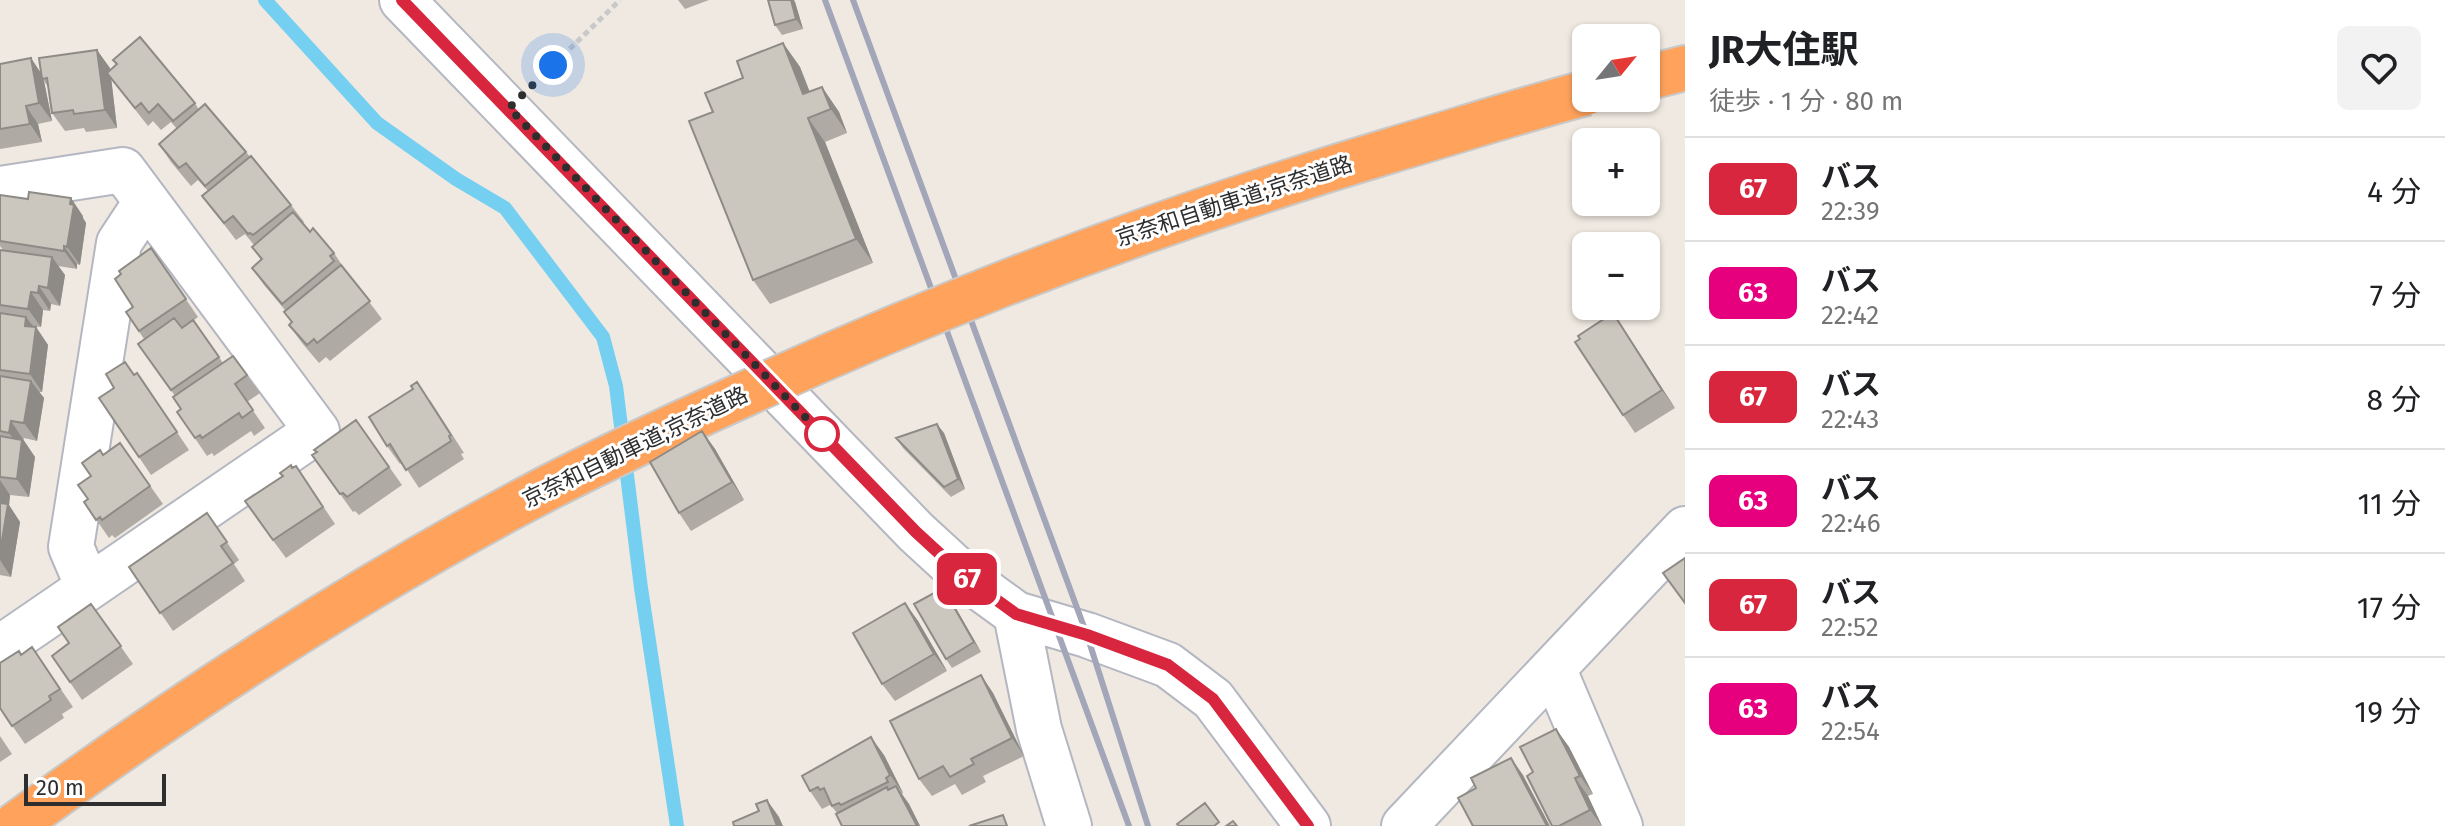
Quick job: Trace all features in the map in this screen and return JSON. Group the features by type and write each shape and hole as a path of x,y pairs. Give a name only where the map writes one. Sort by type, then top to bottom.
{"highway":[{"path":"1660,74 1685,68"},
{"name":"京奈和自動車道;京奈道路","path":"14,826 229,674 367,589 509,509 659,433 816,361 999,284 1180,216 1572,97"}],"street":[{"path":"402,0 916,532 965,577 1016,614 1087,635 1168,665 1213,699 1308,826"},
{"path":"0,189 123,170 317,431 0,648"},
{"path":"88,587 71,547 119,243 146,202"},
{"path":"1404,826 1685,529"},
{"path":"1016,614 1039,729 1069,826"},
{"path":"1554,670 1620,826"}],"path":[{"path":"509,108 620,0"}],"building":[{"path":"768,0 791,0 796,19 775,25"},
{"path":"140,37 195,103 173,121 158,104 149,113 141,103 135,108 107,73 117,64 113,60"},
{"path":"783,43 803,94 822,87 831,109 808,118 856,239 753,280 689,121 713,112 705,93 743,78 737,61"},
{"path":"97,50 105,110 52,113 47,78 42,79 39,58"},
{"path":"31,58 39,103 26,106 30,124 0,129 0,64"},
{"path":"205,104 246,152 205,186 186,163 179,168 159,144"},
{"path":"251,156 291,205 253,235 248,234 233,216 224,223 202,196"},
{"path":"29,192 71,198 70,204 74,205 64,251 0,241 0,195 28,199"},
{"path":"293,212 310,232 313,228 334,253 330,256 334,261 282,304 252,268 262,259 252,247"},
{"path":"151,248 186,299 139,331 126,312 133,307 115,279 121,274 119,271"},
{"path":"0,250 52,257 48,288 39,286 38,293 31,292 28,309 0,305"},
{"path":"341,265 370,301 317,343 314,339 307,345 289,325 292,322 284,312"},
{"path":"0,313 26,317 25,326 36,327 30,374 0,370"},
{"path":"174,318 182,328 193,320 219,357 171,390 138,344"},
{"path":"1602,320 1617,320 1662,390 1623,415 1575,342 1580,339 1578,336"},
{"path":"233,356 247,375 235,384 253,410 242,418 239,413 202,438 200,435 195,438 177,412 181,409 173,397"},
{"path":"125,362 134,375 137,373 177,432 139,457 99,398 114,388 106,374"},
{"path":"0,376 31,381 24,423 11,421 9,433 0,431"},
{"path":"417,382 451,435 451,441 406,470 369,417 413,389 411,386"},
{"path":"356,420 389,467 347,497 340,494 312,455 317,452 314,450"},
{"path":"937,424 958,479 944,487 896,438"},
{"path":"702,431 732,482 679,513 650,462"},
{"path":"0,436 22,440 17,479 0,477"},
{"path":"120,443 150,486 102,520 100,517 96,520 84,502 88,499 78,485 91,476 82,463 100,450 103,455"},
{"path":"291,465 292,468 296,466 323,507 273,540 245,501 283,476 280,473"},
{"path":"0,503 8,504 0,552"},
{"path":"207,513 227,542 221,546 233,563 160,613 129,567"},
{"path":"1685,558 1685,603 1663,573"},
{"path":"943,588 974,642 946,659 914,604"},
{"path":"905,603 934,654 882,684 853,633"},
{"path":"91,604 121,646 70,682 52,656 69,643 58,627"},
{"path":"32,647 60,689 49,696 51,700 12,726 0,708 0,663"},
{"path":"981,675 1012,738 971,759 974,764 950,777 943,766 919,779 890,721"},
{"path":"1556,729 1580,776 1575,778 1590,810 1559,826 1552,826 1527,776 1533,772 1520,747"},
{"path":"871,737 890,775 886,778 888,782 841,805 832,806 824,788 810,791 802,776"},
{"path":"1511,758 1547,826 1473,826 1458,798 1476,788 1471,778"},
{"path":"896,786 917,826 842,826 836,814 887,787 888,790"},
{"path":"767,800 777,826 734,826 733,822 759,811 756,804"},
{"path":"1205,803 1219,822 1214,826 1177,824"},
{"path":"1003,815 1007,826 969,826"}],"waterway":[{"path":"265,0 377,123 456,179 505,208 603,337 616,386 641,588 677,826"}],"railway":[{"path":"825,0 1129,826"},
{"path":"853,0 1087,635 1148,826"}],"bus line":[{"name":"67","path":"402,0 916,532 965,577 1016,614 1087,635 1168,665 1213,699 1308,826"}],"route":[{"path":"553,65 509,108 830,443 822,434"}]}
